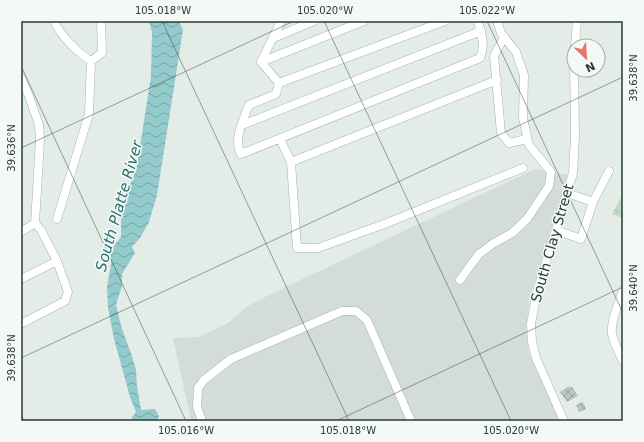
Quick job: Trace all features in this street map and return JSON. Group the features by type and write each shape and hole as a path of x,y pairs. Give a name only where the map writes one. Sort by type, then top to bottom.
{"street":[{"path":"54,21 57,28 82,56 91,61"},
{"path":"91,61 102,53 101,21"},
{"path":"261,62 281,21"},
{"path":"273,38 314,21"},
{"path":"261,62 364,21"},
{"path":"279,83 445,21"},
{"path":"279,83 276,94 249,105 237,141 238,149 241,154 280,140 480,58 484,50 478,21"},
{"path":"460,280 479,254 494,243 512,233 527,219 549,186 551,172 529,145 523,118 524,74 516,52 501,33 497,21"},
{"path":"576,38 577,21"},
{"path":"242,125 481,31"},
{"path":"504,37 494,56 501,133 508,143 527,138"},
{"path":"484,50 494,56"},
{"path":"57,219 89,114 91,61"},
{"path":"261,62 279,83"},
{"path":"21,78 30,96 39,125 40,140 35,223 41,230 56,261 68,292 65,301 21,324"},
{"name":"South Clay Street","path":"564,421 538,362 531,332 537,292 572,173 574,155 574,78"},
{"path":"292,162 496,80"},
{"path":"280,140 292,162 297,248 318,248 387,223 523,168"},
{"path":"556,230 581,238 593,202 609,171"},
{"path":"567,193 593,202"},
{"path":"21,232 35,223"},
{"path":"21,279 56,261"},
{"path":"623,290 612,330 612,338 623,361"},
{"path":"202,421 197,407 198,388 204,380 231,359 342,310 356,311 367,320 411,421"}],"shaded area":[{"path":"535,169 569,175 530,296 526,328 529,354 560,421 191,421 173,338 199,337 228,323 246,307 275,292"}],"green space":[{"path":"623,194 623,218 612,214"}],"water":[{"path":"149,21 179,21 183,30 157,195 149,222 140,238 132,247 135,253 122,274 122,286 116,305 122,329 136,370 141,410 155,409 159,416 157,421 132,421 132,417 136,412 130,397 114,339 108,308 107,286 111,265 111,249 121,237 121,219 126,196 137,166 151,76 152,32"}],"building":[{"path":"569,386 570,388 572,387 578,396 567,402 560,392"},
{"path":"583,402 586,409 579,412 576,405"}],"water label":[{"name":"South Platte River","path":"119,206"}]}
